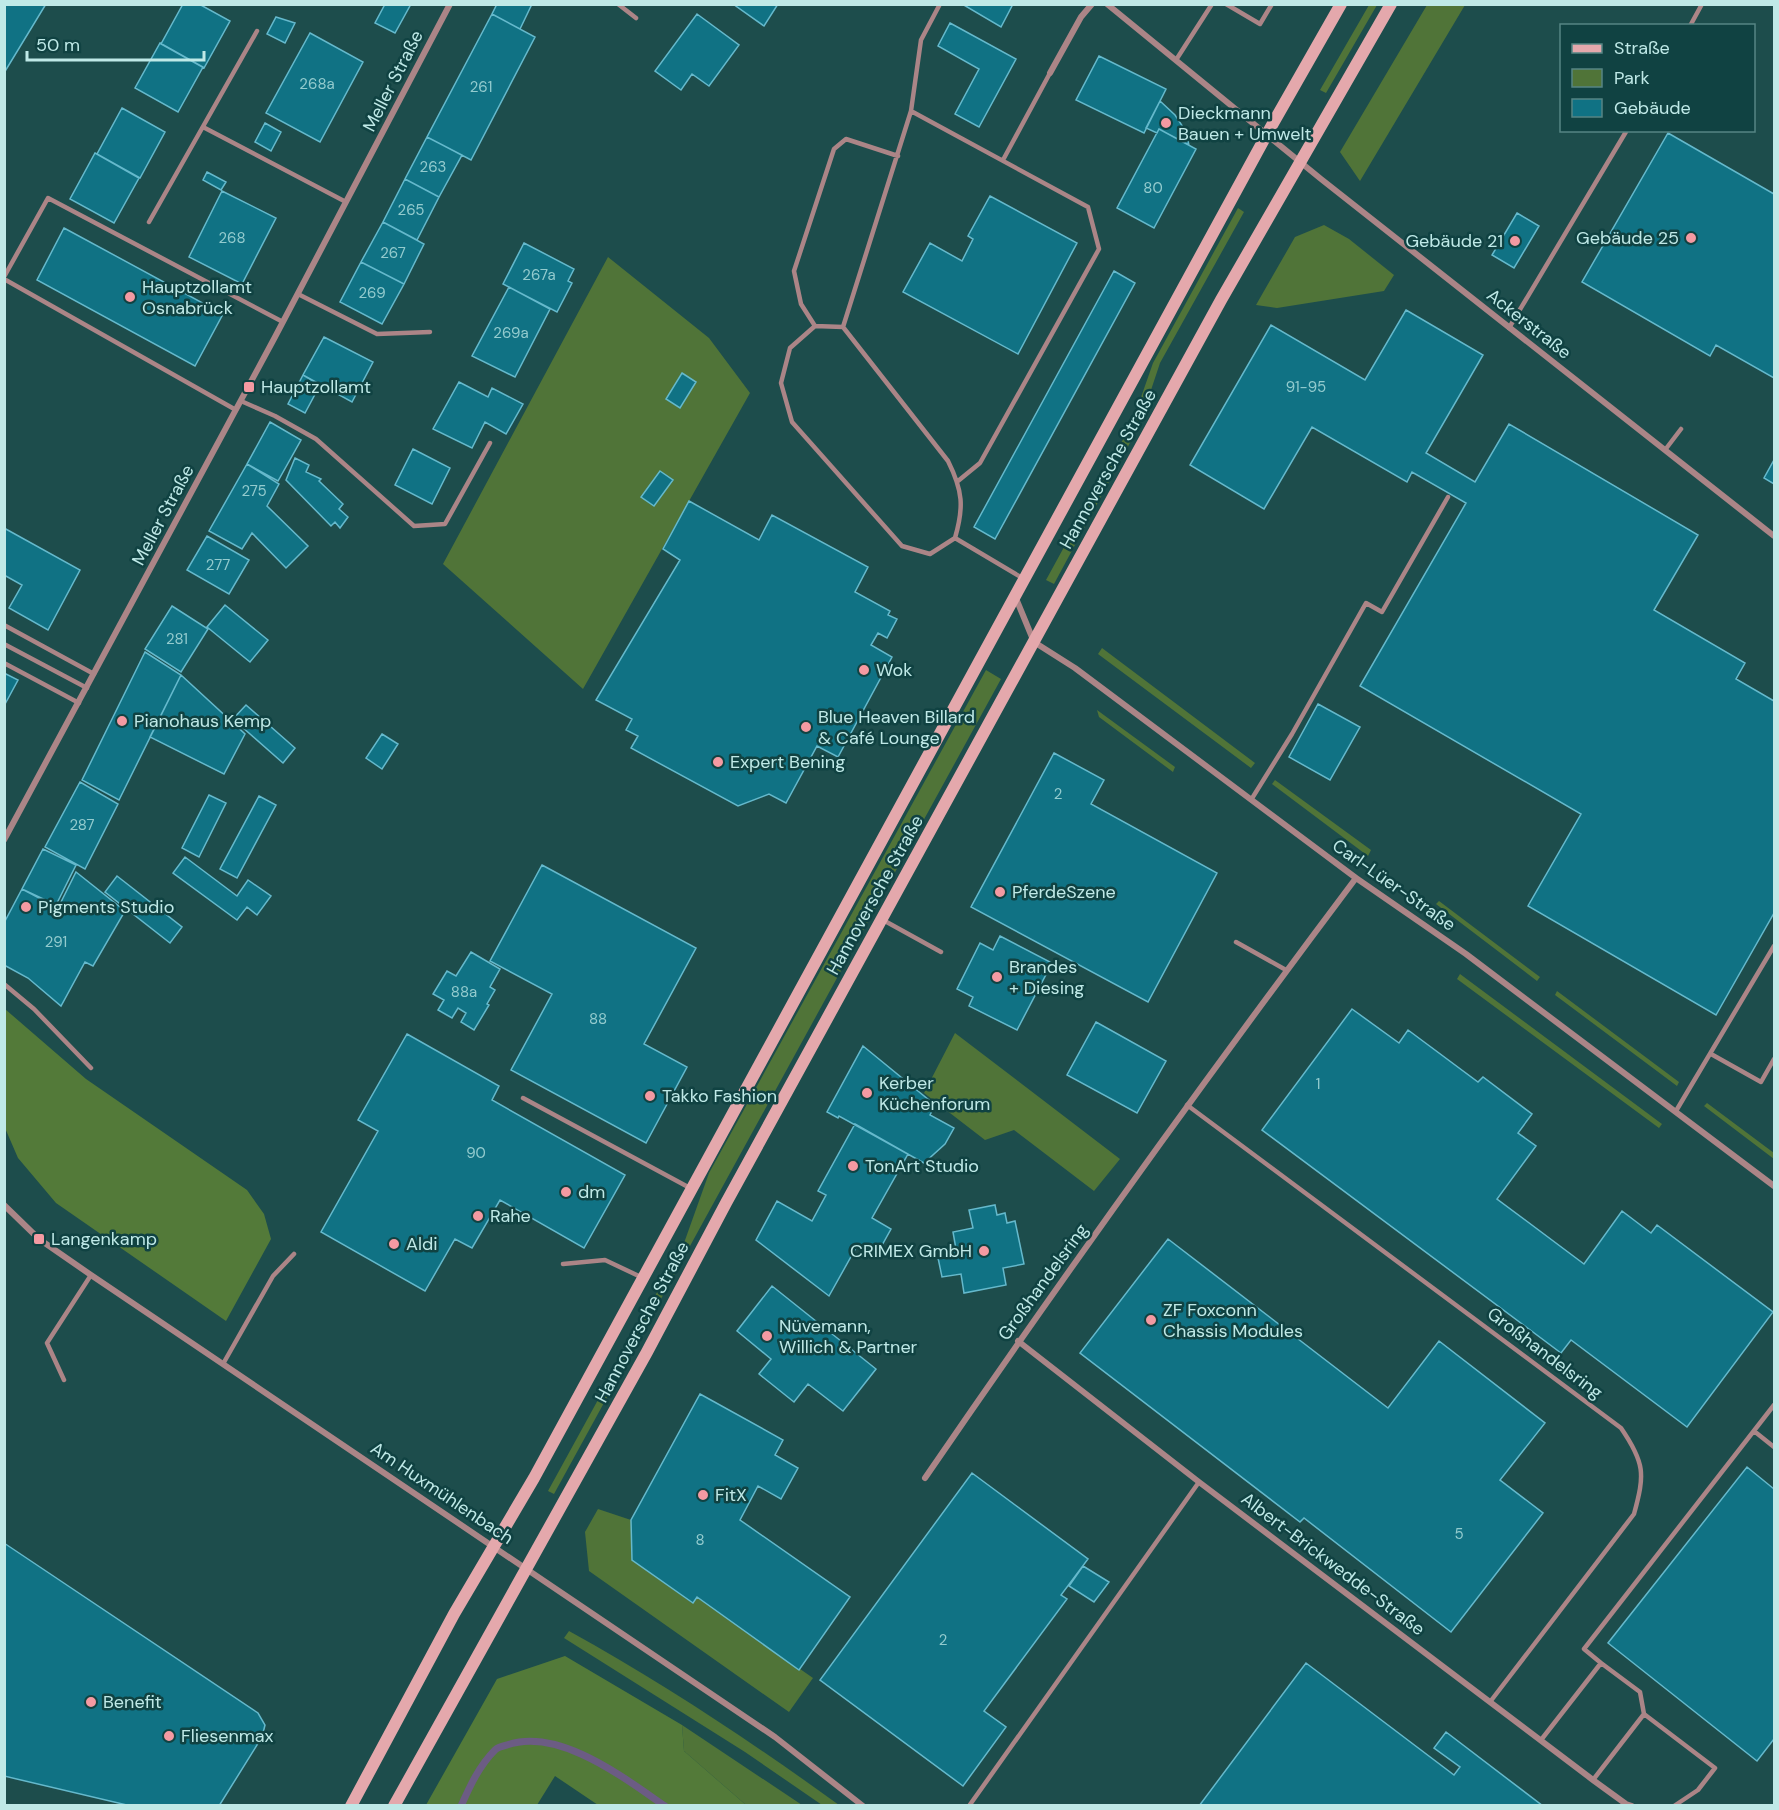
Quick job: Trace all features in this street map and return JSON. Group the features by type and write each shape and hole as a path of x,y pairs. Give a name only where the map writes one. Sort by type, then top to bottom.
{"main road":[{"name":"Hannoversche Straße","path":"351,1806 454,1614 692,1189 1266,134 1341,4"},
{"name":"Hannoversche Straße","path":"394,1806 483,1643 527,1569 1299,161 1391,4"}],"street":[{"name":"Meller Straße","path":"4,840 241,401 450,4"},
{"path":"1050,73 1081,17 1092,4"},
{"path":"1107,4 1266,134"},
{"name":"Ackerstraße","path":"1266,134 1774,536"},
{"path":"1015,595 1034,642"},
{"name":"Carl-Lüer-Straße","path":"1034,642 1075,668 1356,878 1466,954 1774,1186"},
{"name":"Großhandelsring","path":"925,1478 1018,1341 1286,970 1356,878"},
{"name":"Am Huxmühlenbach","path":"4,1205 39,1239 775,1737 863,1806"},
{"name":"Albert-Brickwedde-Straße","path":"1018,1341 1199,1482 1593,1780 1632,1806"}],"lane":[{"path":"618,4 636,18"},
{"path":"843,327 911,111 921,40 940,4"},
{"path":"1176,60 1212,4"},
{"path":"1226,4 1260,24 1272,4"},
{"path":"1691,24 1702,4"},
{"path":"148,222 257,32"},
{"path":"1004,160 1050,73"},
{"path":"911,111 1088,207 1099,249 980,462 958,481"},
{"path":"202,127 347,202"},
{"path":"1509,328 1627,132"},
{"path":"814,326 801,304 794,271 834,149 846,139 898,156"},
{"path":"236,410 4,278 48,198 283,322"},
{"path":"298,294 377,334 430,332"},
{"path":"814,326 843,327 948,461 958,481 963,511 955,538 930,554 902,546 792,422 781,383 790,348 814,326"},
{"path":"241,401 275,416 316,439 414,526 445,524 490,443"},
{"path":"1665,450 1681,429"},
{"path":"1251,800 1292,734 1366,603 1382,612 1448,497"},
{"path":"955,538 1024,579"},
{"path":"4,625 95,674"},
{"path":"4,644 87,688"},
{"path":"4,663 79,703"},
{"path":"883,920 941,951"},
{"path":"1236,942 1286,970"},
{"path":"1676,1111 1712,1054 1774,946"},
{"path":"4,984 34,1009 91,1068"},
{"path":"1712,1054 1761,1082 1774,1059"},
{"path":"524,1098 692,1189"},
{"name":"Großhandelsring","path":"1188,1105 1621,1428 1638,1452 1642,1484 1634,1514 1490,1702"},
{"path":"223,1364 273,1276 294,1254"},
{"path":"563,1264 605,1260 643,1278"},
{"path":"64,1380 47,1343 91,1275"},
{"path":"1674,1806 1698,1790 1715,1768 1644,1714 1640,1692 1584,1649 1774,1405"},
{"path":"1754,1431 1774,1447"},
{"path":"969,1806 1199,1482"},
{"path":"1541,1740 1601,1663"},
{"path":"1593,1780 1644,1714"}],"green space":[{"path":"1369,5 1377,5 1326,93 1320,90"},
{"path":"1427,5 1465,5 1360,181 1340,152"},
{"path":"1238,208 1244,212 1160,363 1139,426 1054,584 1046,580 1132,423 1153,363"},
{"path":"1324,225 1349,239 1394,275 1384,291 1277,308 1256,305 1295,237"},
{"path":"608,257 709,338 750,393 583,689 443,564"},
{"path":"1102,648 1255,763 1251,768 1098,654"},
{"path":"986,670 1001,679 554,1494 548,1491 684,1243 709,1173"},
{"path":"1097,710 1175,767 1173,772 1099,717"},
{"path":"1275,780 1371,850 1368,856 1272,784"},
{"path":"1439,901 1540,977 1537,981 1436,904"},
{"path":"1460,974 1662,1124 1659,1128 1457,979"},
{"path":"1557,991 1679,1082 1677,1086 1555,995"},
{"path":"5,1009 86,1079 247,1190 264,1214 271,1239 226,1321 56,1203 18,1158 5,1128"},
{"path":"955,1033 1120,1159 1094,1191 1014,1130 985,1140 924,1093"},
{"path":"1707,1103 1774,1153 1774,1159 1704,1106"},
{"path":"598,1509 631,1520 632,1560 692,1603 697,1597 813,1678 789,1712 589,1571 585,1532"},
{"path":"569,1631 639,1671 707,1714 839,1805 822,1805 745,1752 564,1638"},
{"path":"565,1656 682,1725 684,1751 746,1805 598,1805 555,1776 537,1805 426,1805 497,1679"},
{"path":"682,1725 802,1805 746,1805 684,1751"}],"building":[{"path":"4,4 46,4 4,73"},
{"path":"183,4 199,4 230,21 204,68 161,44"},
{"path":"381,4 411,4 395,33 375,23 384,6"},
{"path":"497,4 532,4 520,29 492,14"},
{"path":"733,4 778,4 764,26"},
{"path":"962,4 1013,4 1001,27"},
{"path":"492,14 535,37 471,160 427,137"},
{"path":"697,14 739,45 709,86 692,74 681,90 655,71"},
{"path":"276,17 295,23 285,43 267,34"},
{"path":"950,23 1016,59 979,127 955,114 979,69 938,46"},
{"path":"310,33 363,62 320,142 266,113"},
{"path":"160,43 203,67 178,112 135,88"},
{"path":"1099,56 1166,89 1144,133 1076,100"},
{"path":"1160,101 1175,115 1185,130 1189,145 1159,129 1157,133 1146,128"},
{"path":"122,108 165,132 140,178 97,154"},
{"path":"265,123 281,132 271,151 255,142"},
{"path":"1159,129 1196,149 1154,228 1117,208"},
{"name":"Gebäude 25","path":"1668,133 1774,194 1774,378 1716,345 1710,356 1582,282"},
{"path":"427,137 462,155 439,197 405,179"},
{"path":"95,153 139,178 114,223 70,199"},
{"path":"207,172 226,182 221,190 203,180"},
{"path":"405,179 439,197 417,240 383,222"},
{"path":"222,191 276,218 242,284 189,257"},
{"path":"990,196 1077,243 1018,354 903,292 930,243 962,261 973,239 968,236"},
{"name":"Gebäude 21","path":"1517,213 1539,226 1514,268 1492,255"},
{"path":"383,222 424,244 404,284 361,262"},
{"name":"Hauptzollamt Osnabrück","path":"64,228 223,314 195,366 37,280"},
{"path":"524,243 574,269 568,281 572,283 557,312 503,284"},
{"path":"361,262 404,284 382,324 340,302"},
{"path":"1114,271 1135,283 995,539 974,527"},
{"path":"509,287 550,309 515,377 472,356"},
{"path":"1406,310 1483,355 1426,453 1475,482 1509,424 1698,535 1654,610 1745,663 1736,679 1774,701 1774,913 1716,1015 1528,906 1581,814 1360,686 1466,503 1412,472 1407,482 1312,427 1264,509 1190,465 1271,325 1365,380"},
{"path":"324,337 373,362 352,402 303,375"},
{"path":"682,373 696,382 680,408 666,399"},
{"path":"303,375 320,385 305,413 288,404"},
{"path":"459,382 488,397 492,388 523,404 506,434 485,422 472,448 433,429"},
{"path":"270,422 301,440 278,481 247,464"},
{"path":"413,449 450,468 432,504 395,485"},
{"path":"295,458 309,465 306,472 321,479 319,481 343,504 339,509 348,517 340,528 335,522 331,526 286,480"},
{"path":"1774,460 1774,484 1764,478"},
{"path":"247,464 279,484 267,506 308,546 286,568 252,533 242,549 209,531"},
{"path":"660,471 673,480 654,506 641,497"},
{"path":"689,501 759,540 772,515 868,567 855,592 890,611 888,615 897,619 887,638 878,633 871,645 892,657 838,757 817,746 786,803 769,794 738,806 631,748 638,736 626,730 632,719 596,700 680,560 663,549"},
{"path":"4,528 80,570 48,630 9,608 22,585 4,575"},
{"path":"207,536 249,560 229,594 187,570"},
{"path":"225,605 268,640 250,662 207,627"},
{"path":"172,606 208,629 181,672 145,649"},
{"path":"145,652 181,675 119,800 82,780"},
{"path":"4,673 18,680 4,706"},
{"path":"181,675 245,734 224,774 150,737"},
{"path":"1318,704 1360,727 1330,780 1289,757"},
{"path":"246,705 295,748 283,763 233,719"},
{"path":"382,734 398,744 382,769 366,758"},
{"path":"1054,753 1104,780 1091,804 1217,873 1148,1002 971,907"},
{"path":"80,782 118,804 85,869 45,847"},
{"path":"209,795 226,803 199,857 182,848"},
{"path":"259,796 276,805 237,878 220,869"},
{"path":"43,849 76,865 56,905 22,889"},
{"path":"185,857 237,896 248,880 271,896 257,915 247,907 237,920 173,873"},
{"path":"542,865 696,948 644,1044 687,1067 646,1143 511,1070 552,994 490,961"},
{"path":"76,872 125,911 93,966 85,962 61,1006 28,978 4,965 4,923 22,889 58,908"},
{"path":"117,876 182,927 170,943 105,892"},
{"path":"1000,936 1052,963 1017,1030 969,1006 973,997 957,989 980,943 993,950"},
{"path":"471,952 500,969 490,987 495,990 487,1004 489,1005 474,1030 461,1022 466,1013 458,1008 452,1018 438,1010 444,1000 433,994 447,971 456,976"},
{"path":"1352,1009 1399,1043 1408,1030 1478,1082 1483,1077 1532,1114 1518,1133 1536,1146 1497,1199 1584,1264 1622,1211 1651,1233 1657,1225 1773,1312 1687,1427 1571,1340 1561,1353 1262,1130"},
{"path":"1096,1022 1166,1061 1137,1113 1067,1075"},
{"path":"407,1034 499,1086 492,1100 625,1175 584,1248 500,1200 472,1248 455,1239 425,1291 321,1232 378,1131 358,1120"},
{"path":"863,1046 935,1105 930,1115 954,1128 945,1144 924,1163 839,1116 838,1118 827,1112"},
{"path":"855,1124 908,1154 872,1218 891,1229 876,1256 857,1246 829,1296 756,1240 777,1201 812,1221 826,1195 818,1191"},
{"name":"CRIMEX GmbH","path":"995,1205 997,1215 1005,1213 1007,1223 1015,1221 1024,1264 1003,1268 1006,1285 964,1293 961,1274 942,1277 937,1253 956,1249 953,1232 973,1228 969,1210"},
{"path":"1168,1239 1388,1408 1439,1341 1545,1423 1500,1480 1543,1513 1451,1632 1304,1518 1300,1522 1080,1353"},
{"path":"772,1286 876,1369 843,1411 808,1384 794,1402 759,1374 771,1359 737,1331"},
{"path":"700,1394 783,1440 775,1455 798,1468 781,1499 758,1486 740,1520 850,1597 799,1670 697,1597 693,1603 632,1560 631,1520"},
{"path":"1747,1467 1774,1489 1774,1739 1757,1761 1608,1643"},
{"path":"972,1473 1088,1559 1061,1595 1067,1599 984,1711 1006,1727 963,1786 820,1680"},
{"path":"4,1543 258,1713 265,1725 262,1737 219,1806 131,1806 4,1776"},
{"path":"1083,1566 1109,1582 1094,1602 1069,1586"},
{"path":"1306,1663 1454,1775 1460,1767 1434,1748 1446,1732 1543,1806 1199,1806"}],"waterway":[{"path":"461,1806 480,1769 495,1750 499,1747 527,1741 548,1743 590,1758 665,1806"}],"place":[{"name":"Dieckmann Bauen + Umwelt","path":"1166,123"},
{"name":"Gebäude 25","path":"1691,238"},
{"name":"Gebäude 21","path":"1515,241"},
{"name":"Hauptzollamt Osnabrück","path":"130,297"},
{"name":"Hauptzollamt","path":"249,387"},
{"name":"Wok","path":"864,670"},
{"name":"Pianohaus Kemp","path":"122,721"},
{"name":"Blue Heaven Billard & Café Lounge","path":"806,727"},
{"name":"Expert Bening","path":"718,762"},
{"name":"PferdeSzene","path":"1000,892"},
{"name":"Pigments Studio","path":"26,907"},
{"name":"Brandes + Diesing","path":"997,977"},
{"name":"Kerber Küchenforum","path":"867,1093"},
{"name":"Takko Fashion","path":"650,1096"},
{"name":"TonArt Studio","path":"853,1166"},
{"name":"dm","path":"566,1192"},
{"name":"Rahe","path":"478,1216"},
{"name":"Langenkamp","path":"39,1239"},
{"name":"Aldi","path":"394,1244"},
{"name":"CRIMEX GmbH","path":"984,1251"},
{"name":"ZF Foxconn Chassis Modules","path":"1151,1320"},
{"name":"Nüvemann, Willich & Partner","path":"767,1336"},
{"name":"FitX","path":"703,1495"},
{"name":"Benefit","path":"91,1702"},
{"name":"Fliesenmax","path":"169,1736"}]}
